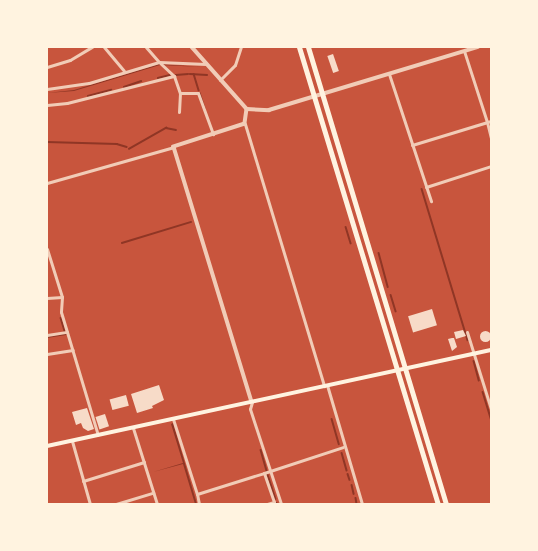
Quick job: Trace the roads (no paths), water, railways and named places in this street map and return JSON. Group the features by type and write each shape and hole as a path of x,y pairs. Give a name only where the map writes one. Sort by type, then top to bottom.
{"highway":[{"path":"299,47 438,504"},
{"path":"308,47 446,504"}],"main road":[{"path":"47,446 491,350"}],"street":[{"path":"47,67 70,60 92,47"},
{"path":"104,47 124,71"},
{"path":"146,47 174,76 180,93 179,112"},
{"path":"192,47 247,109 269,110 478,47"},
{"path":"220,80 236,65 241,47"},
{"path":"464,51 491,138"},
{"path":"47,89 66,88 159,62 206,64"},
{"path":"388,74 431,201"},
{"path":"47,105 67,103 174,76"},
{"path":"180,93 198,93 213,134"},
{"path":"247,109 245,124 336,417 343,447 362,504"},
{"path":"412,145 491,121"},
{"path":"47,183 174,147 245,124"},
{"path":"174,147 252,402 250,409 281,502 267,504"},
{"path":"426,186 491,166"},
{"path":"47,249 62,297 61,312 98,435"},
{"path":"47,298 62,297"},
{"path":"47,335 67,332"},
{"path":"467,332 491,409"},
{"path":"47,354 73,350"},
{"path":"173,419 200,504"},
{"path":"133,428 157,504"},
{"path":"72,441 90,504"},
{"path":"197,494 343,447"},
{"path":"83,481 144,462"},
{"path":"264,473 274,502"},
{"path":"116,504 153,493"}],"waterway":[{"path":"176,75 188,74"},
{"path":"190,74 207,75"},
{"path":"194,74 199,90"},
{"path":"158,78 170,75"},
{"path":"124,87 141,81"},
{"path":"88,96 111,90"},
{"path":"200,93 205,108"},
{"path":"129,149 166,128 176,130"},
{"path":"47,142 117,144 127,147"},
{"path":"422,189 468,340"},
{"path":"122,243 191,222"},
{"path":"346,227 351,243"},
{"path":"379,253 388,287"},
{"path":"391,295 396,311"},
{"path":"61,318 65,331"},
{"path":"47,337 66,334"},
{"path":"474,361 479,380"},
{"path":"483,392 491,419"},
{"path":"332,419 339,444"},
{"path":"261,450 267,471"},
{"path":"342,453 347,470"},
{"path":"348,474 350,480"},
{"path":"268,475 276,499"},
{"path":"352,485 354,494"},
{"path":"356,498 357,504"}]}
